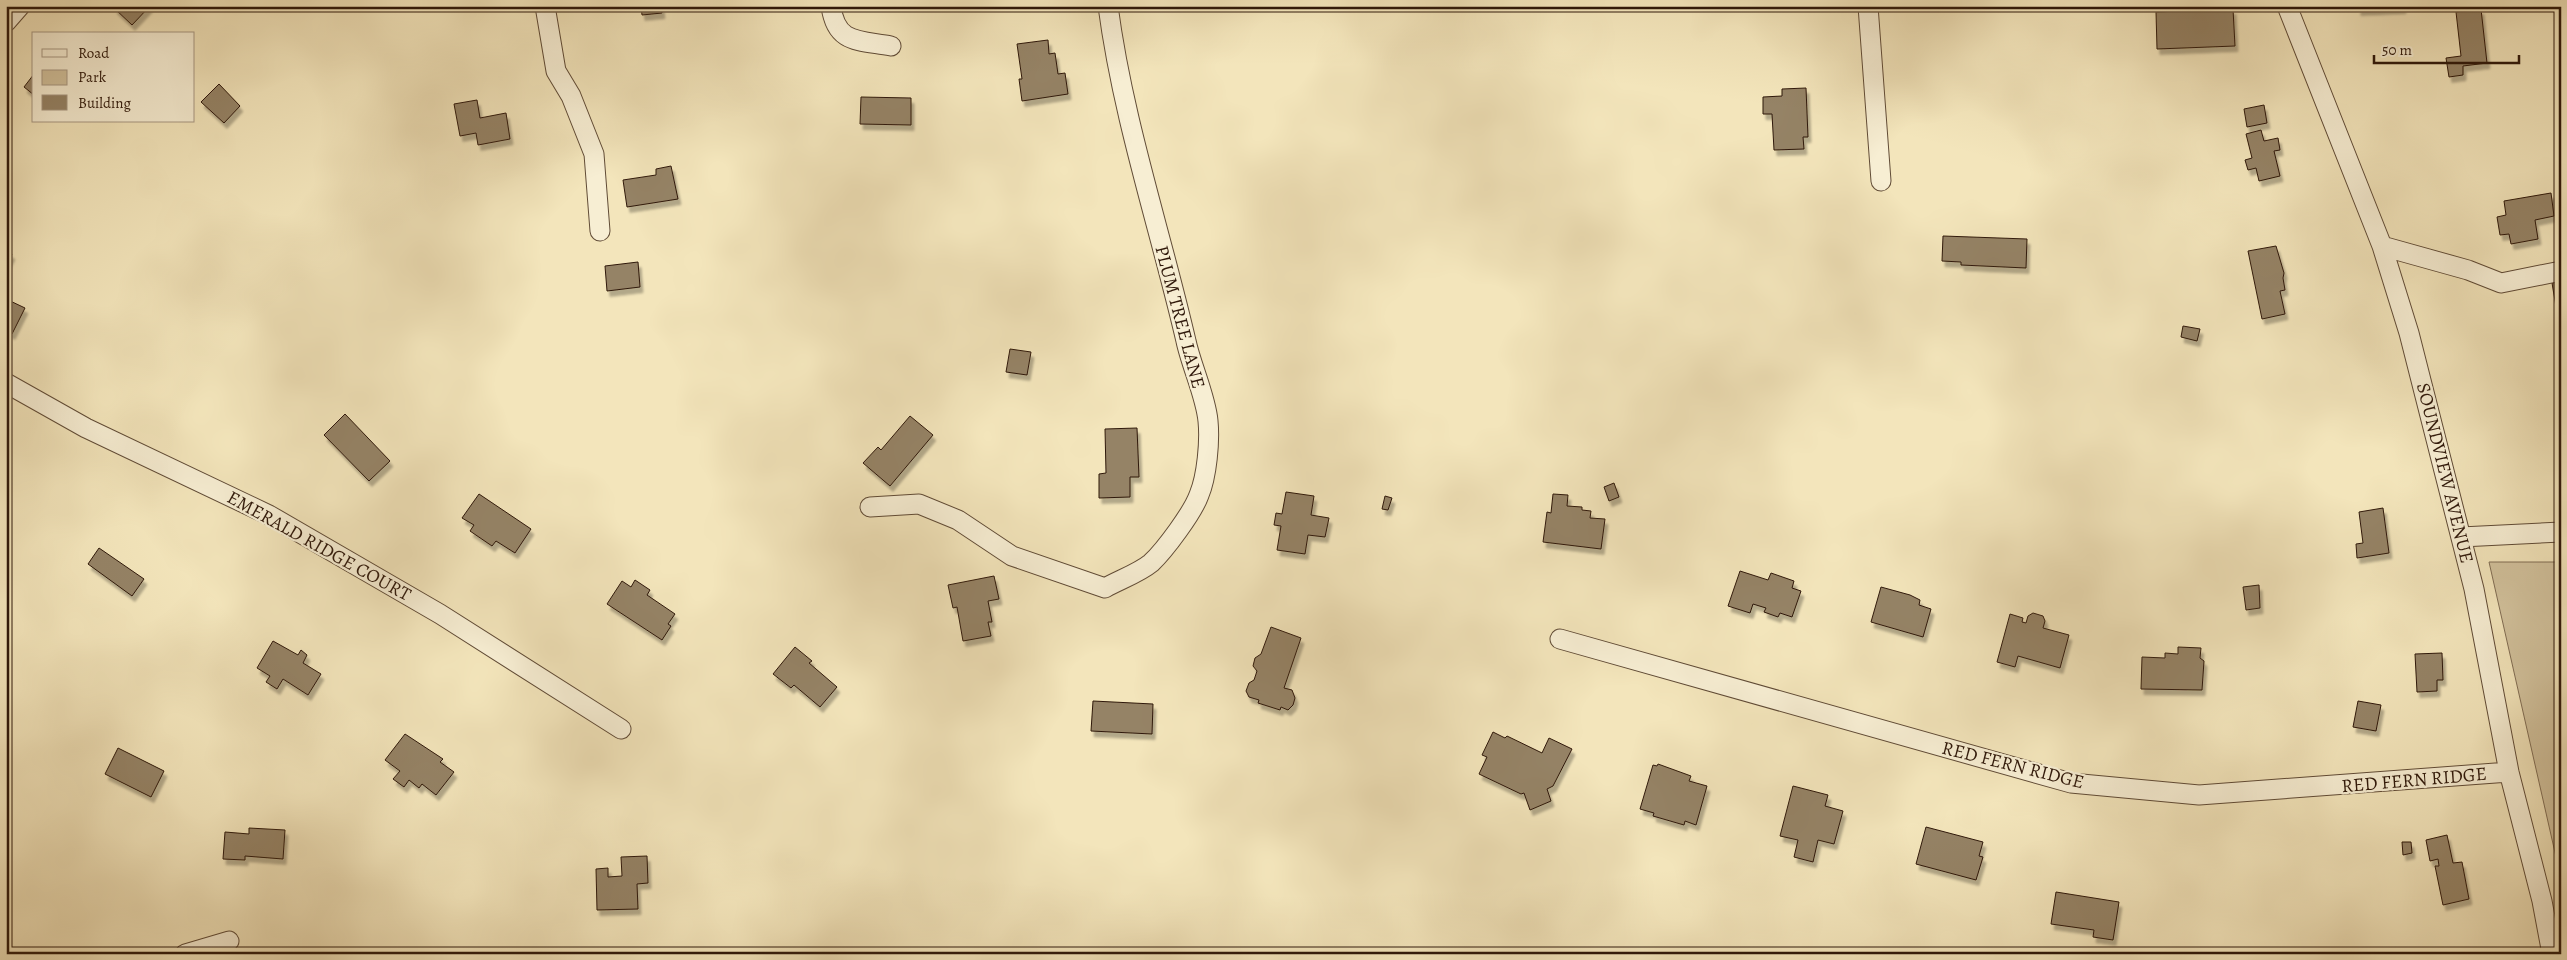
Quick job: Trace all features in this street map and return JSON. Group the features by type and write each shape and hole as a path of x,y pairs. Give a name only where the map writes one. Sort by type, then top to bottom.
{"street":[{"path":"6,22 20,6"},
{"path":"545,6 556,71 571,96 594,154 600,231"},
{"path":"831,6 833,23 839,31 848,37 891,46"},
{"name":"PLUM TREE LANE","path":"870,507 919,504 958,520 1012,556 1105,588 1151,563 1183,523 1200,495 1207,456 1208,420 1189,355 1173,285 1142,174 1113,46 1108,6"},
{"path":"1868,6 1881,181"},
{"name":"SOUNDVIEW AVENUE","path":"2287,6 2382,246 2409,333 2474,590 2509,772 2542,902 2552,954"},
{"path":"2382,246 2468,270 2501,283 2561,272"},
{"name":"EMERALD RIDGE COURT","path":"6,383 86,428 269,515 440,614 621,729"},
{"path":"2461,537 2561,532"},
{"name":"RED FERN RIDGE","path":"1560,639 2071,783 2199,796 2509,772"},
{"path":"185,954 228,940"}],"green space":[{"path":"2489,562 2561,562 2561,879"}],"building":[{"path":"116,6 150,6 132,25 114,8"},
{"path":"641,6 661,6 662,13 642,15"},
{"path":"2358,6 2403,6 2403,8 2358,10"},
{"path":"2233,9 2235,46 2157,49 2156,12"},
{"path":"2481,9 2487,63 2463,66 2463,75 2449,77 2446,58 2461,56 2456,12"},
{"path":"1048,40 1049,54 1055,53 1058,74 1065,73 1068,94 1022,101 1019,79 1022,79 1017,44"},
{"path":"32,77 32,93 24,87"},
{"path":"219,84 240,106 224,123 201,102"},
{"path":"1806,88 1808,137 1803,137 1804,149 1774,150 1772,114 1763,114 1763,97 1782,96 1782,89"},
{"path":"861,97 911,98 911,125 860,124"},
{"path":"477,100 480,118 506,113 510,139 478,145 476,133 460,136 454,104"},
{"path":"2264,105 2267,123 2247,127 2244,109"},
{"path":"2261,130 2264,141 2278,138 2280,150 2274,151 2280,176 2259,181 2256,168 2248,170 2245,160 2252,158 2246,134"},
{"path":"671,166 678,199 627,207 623,180 656,175 656,169"},
{"path":"2551,193 2554,216 2535,220 2538,239 2511,244 2509,234 2500,235 2497,217 2506,215 2504,201"},
{"path":"1943,236 2027,239 2026,268 1961,265 1961,262 1942,261"},
{"path":"2276,246 2284,273 2285,290 2280,291 2285,314 2262,319 2248,251"},
{"path":"6,251 12,254 6,266"},
{"path":"638,262 640,287 607,291 605,266"},
{"path":"2561,281 2561,319 2559,307 2556,307 2552,283"},
{"path":"6,299 25,308 12,334 6,331"},
{"path":"2183,326 2200,329 2197,341 2181,337"},
{"path":"1010,349 1031,352 1027,375 1006,372"},
{"path":"345,414 390,461 369,481 324,435"},
{"path":"910,416 933,435 890,486 863,463 878,447 881,450"},
{"path":"1137,428 1139,477 1130,477 1130,497 1099,498 1099,474 1106,473 1105,429"},
{"path":"1614,483 1619,497 1609,501 1604,487"},
{"path":"1286,492 1314,496 1311,515 1329,518 1325,537 1308,535 1305,554 1277,550 1281,526 1274,525 1276,513 1282,514"},
{"path":"479,494 531,529 515,553 496,541 492,546 470,531 474,525 462,518"},
{"path":"1553,494 1568,495 1567,506 1582,507 1582,510 1591,511 1590,518 1605,519 1601,549 1543,542 1547,512 1551,513"},
{"path":"1385,496 1392,498 1388,510 1382,509"},
{"path":"2383,508 2389,553 2357,558 2356,544 2363,543 2359,512"},
{"path":"99,548 144,579 132,596 88,564"},
{"path":"1740,571 1768,580 1771,573 1794,581 1792,588 1801,591 1792,617 1780,613 1778,617 1764,612 1766,608 1753,604 1750,613 1728,606"},
{"path":"994,576 999,599 988,601 992,622 988,622 991,636 963,641 957,607 953,608 948,585"},
{"path":"635,580 650,590 647,595 675,614 668,624 671,626 662,640 607,604 622,581 631,587"},
{"path":"2259,585 2260,608 2246,610 2243,587"},
{"path":"1881,587 1910,595 1920,600 1919,605 1931,609 1923,637 1871,622"},
{"path":"2033,613 2043,616 2045,621 2043,628 2069,635 2060,668 2018,656 2015,667 1997,662 2010,614 2023,618 2022,622 2026,623 2028,616"},
{"path":"1271,627 1301,638 1284,688 1292,690 1295,698 1293,705 1288,710 1281,707 1280,710 1258,703 1259,700 1249,697 1246,691 1249,683 1254,680 1257,671 1253,666 1255,658 1261,654"},
{"path":"273,641 298,655 301,650 307,655 303,663 321,674 308,695 283,679 277,689 266,682 270,676 257,668"},
{"path":"795,647 812,661 809,663 837,687 820,707 794,685 791,688 773,674"},
{"path":"2178,647 2201,648 2200,658 2204,661 2202,690 2141,689 2142,657 2165,658 2165,653 2178,654"},
{"path":"2442,653 2443,680 2437,680 2437,691 2417,692 2415,654"},
{"path":"1093,701 1153,704 1152,734 1091,731"},
{"path":"2358,701 2381,705 2376,731 2353,727"},
{"path":"1493,732 1505,738 1507,736 1542,753 1549,738 1572,749 1553,786 1547,789 1551,801 1530,810 1524,793 1521,794 1479,774 1487,757 1482,755"},
{"path":"405,734 443,759 440,762 454,772 436,795 422,784 419,788 409,780 404,787 393,779 400,771 385,760"},
{"path":"118,748 164,771 151,797 105,774"},
{"path":"1658,764 1691,776 1689,781 1707,786 1696,825 1685,821 1684,825 1653,816 1654,813 1640,809 1653,765 1657,766"},
{"path":"1793,786 1828,795 1825,806 1843,811 1834,844 1818,840 1813,862 1794,857 1798,840 1780,836"},
{"path":"1926,827 1983,842 1979,856 1983,857 1976,880 1916,864"},
{"path":"249,828 285,830 283,859 245,856 245,860 223,859 225,832 249,834"},
{"path":"2447,835 2453,863 2462,862 2469,899 2443,905 2435,866 2439,866 2438,859 2430,861 2426,840"},
{"path":"2402,842 2411,842 2412,853 2403,855"},
{"path":"647,856 648,883 637,884 638,909 597,910 596,869 608,868 608,877 622,876 621,857"},
{"path":"2056,892 2119,902 2113,940 2093,937 2094,930 2051,924"},
{"path":"2484,950 2484,954 2455,954 2455,951"}]}
